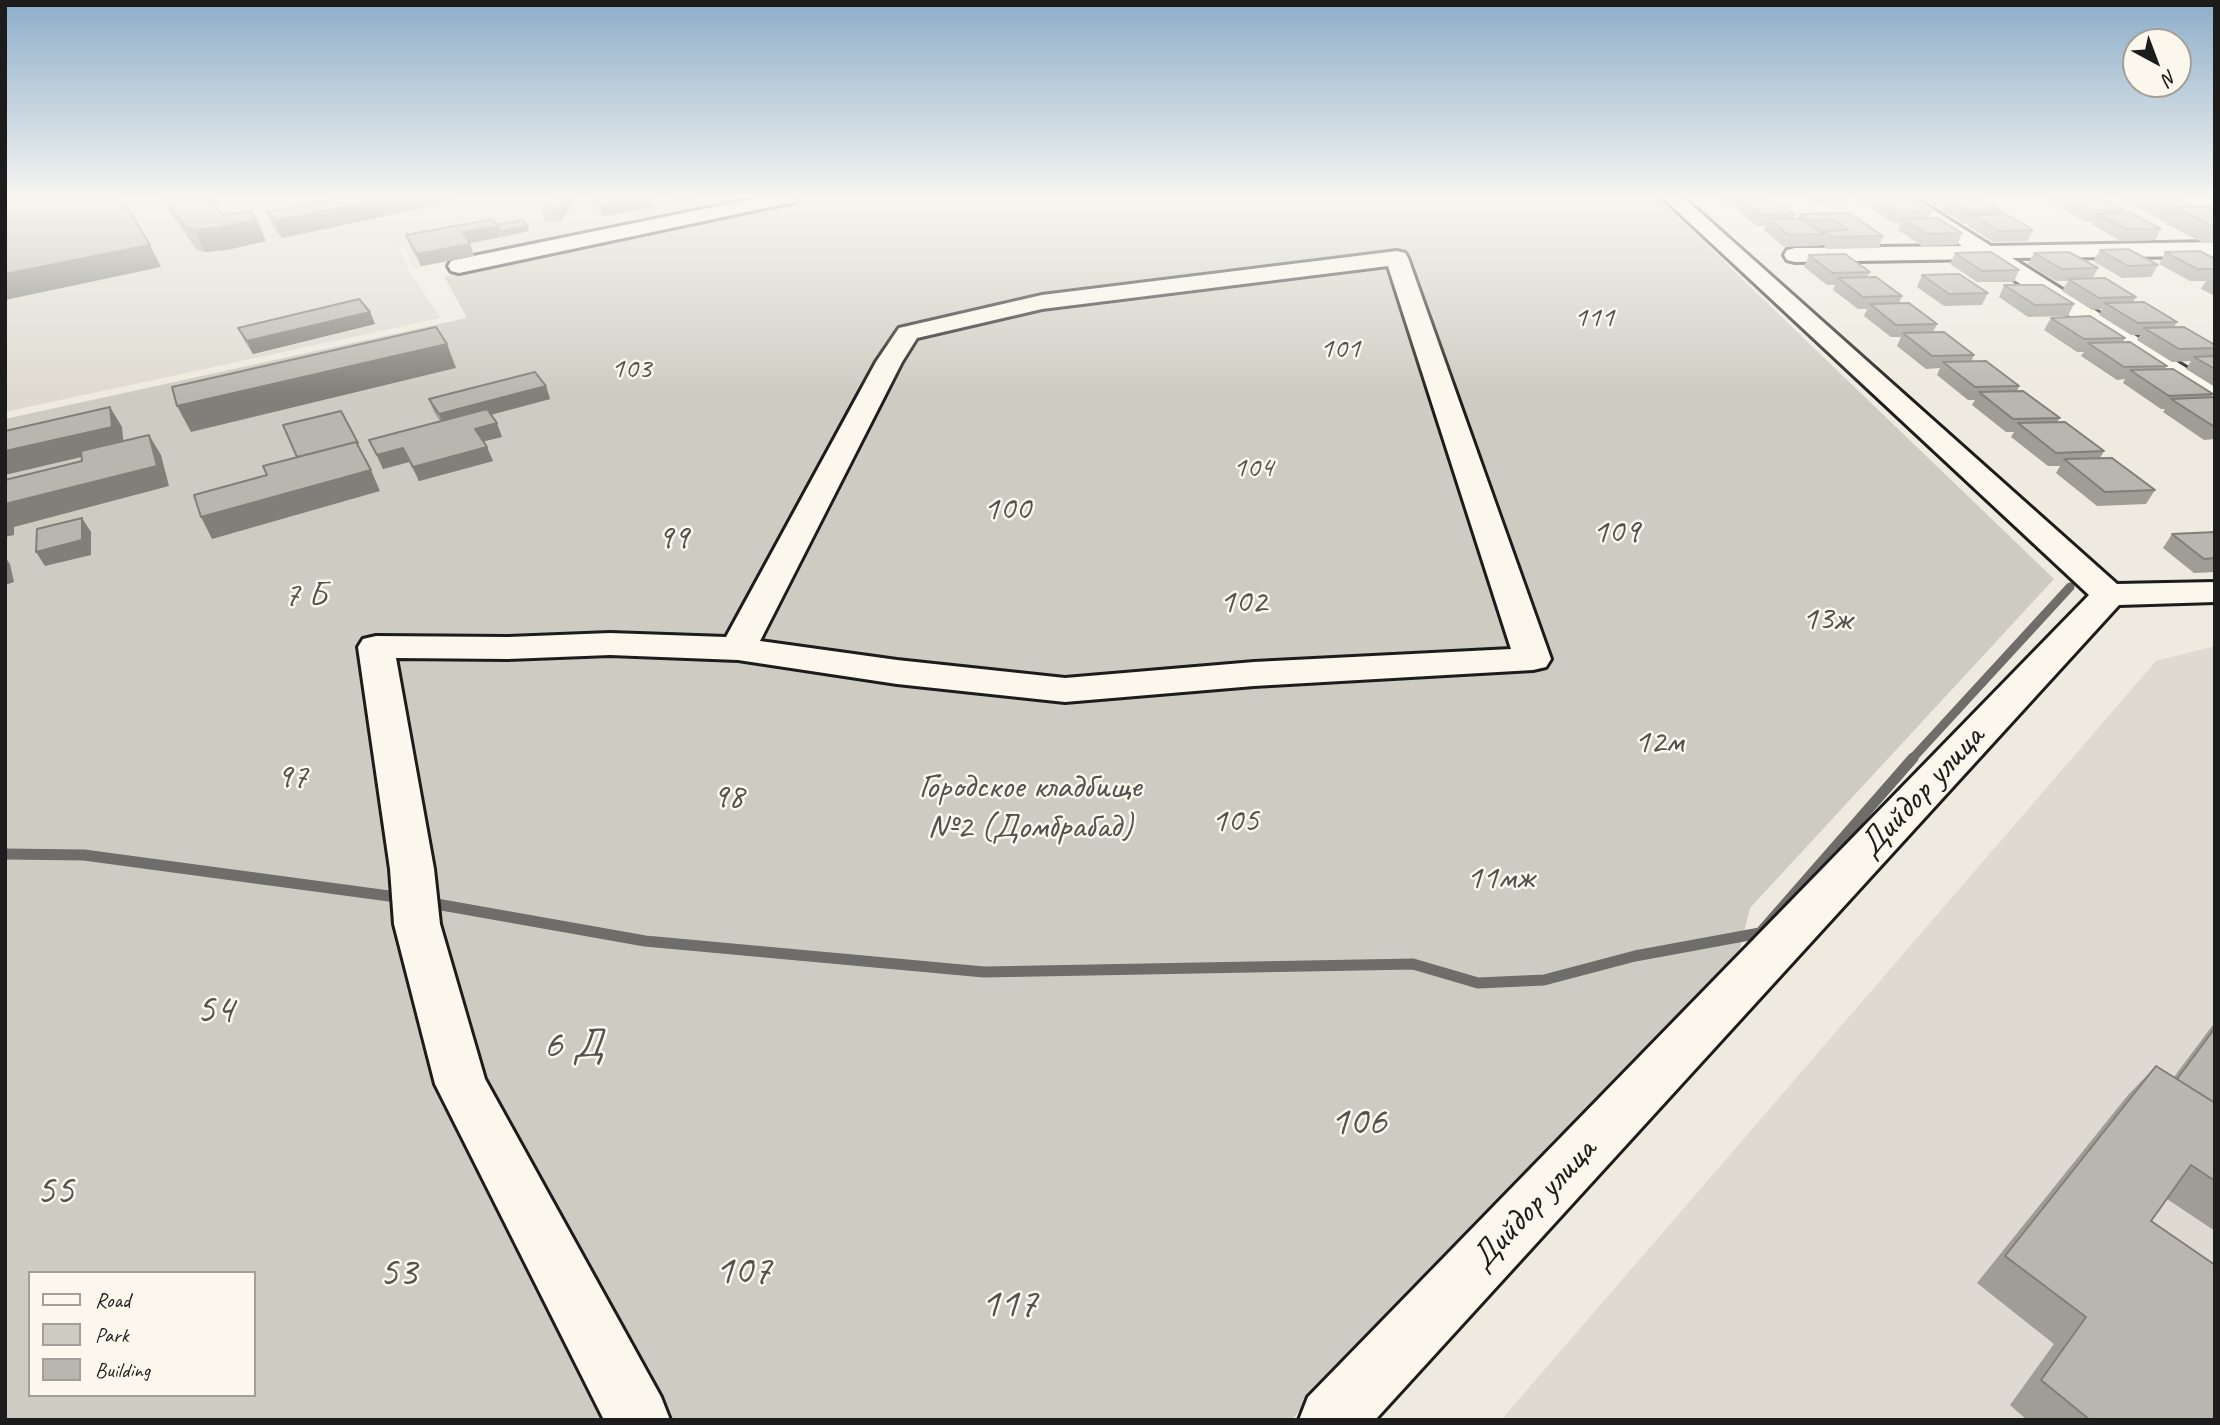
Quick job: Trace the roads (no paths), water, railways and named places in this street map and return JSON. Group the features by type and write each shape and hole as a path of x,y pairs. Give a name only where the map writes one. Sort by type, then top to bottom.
{"street":[{"path":"459,266 471,264"},
{"path":"738,649 888,362 908,333 1042,302 1352,264"},
{"path":"638,1420 461,1084 414,896 376,648 508,648 610,643 738,649 897,672 1065,690 1254,674 1533,659 1398,264"},
{"path":"1745,264 2109,594 2215,592"},
{"path":"2004,264 2215,398"},
{"name":"Дийдор улица","path":"1331,1420 2109,594"}],"waterway":[{"path":"1911,760 2070,587"},
{"path":"425,902 645,941 984,972 1413,964 1478,983 1544,980 1635,956 1760,933 1913,758"},
{"path":"5,854 84,855 404,898"}],"park label":[{"name":"111","path":"1594,318"},
{"name":"101","path":"1340,349"},
{"name":"103","path":"631,369"},
{"name":"104","path":"1253,468"},
{"name":"100","path":"1007,510"},
{"name":"109","path":"1616,533"},
{"name":"99","path":"673,539"},
{"name":"7 Б","path":"305,596"},
{"name":"102","path":"1243,603"},
{"name":"13ж","path":"1827,620"},
{"name":"12м","path":"1659,743"},
{"name":"97","path":"292,778"},
{"name":"98","path":"728,798"},
{"name":"Городское кладбище №2 (Домбрабад)","path":"1030,808"},
{"name":"105","path":"1235,822"},
{"name":"11мж","path":"1500,879"},
{"name":"54","path":"215,1011"},
{"name":"6 Д","path":"573,1046"},
{"name":"106","path":"1358,1123"},
{"name":"55","path":"55,1192"},
{"name":"107","path":"743,1272"},
{"name":"53","path":"398,1274"},
{"name":"117","path":"1009,1305"}]}
